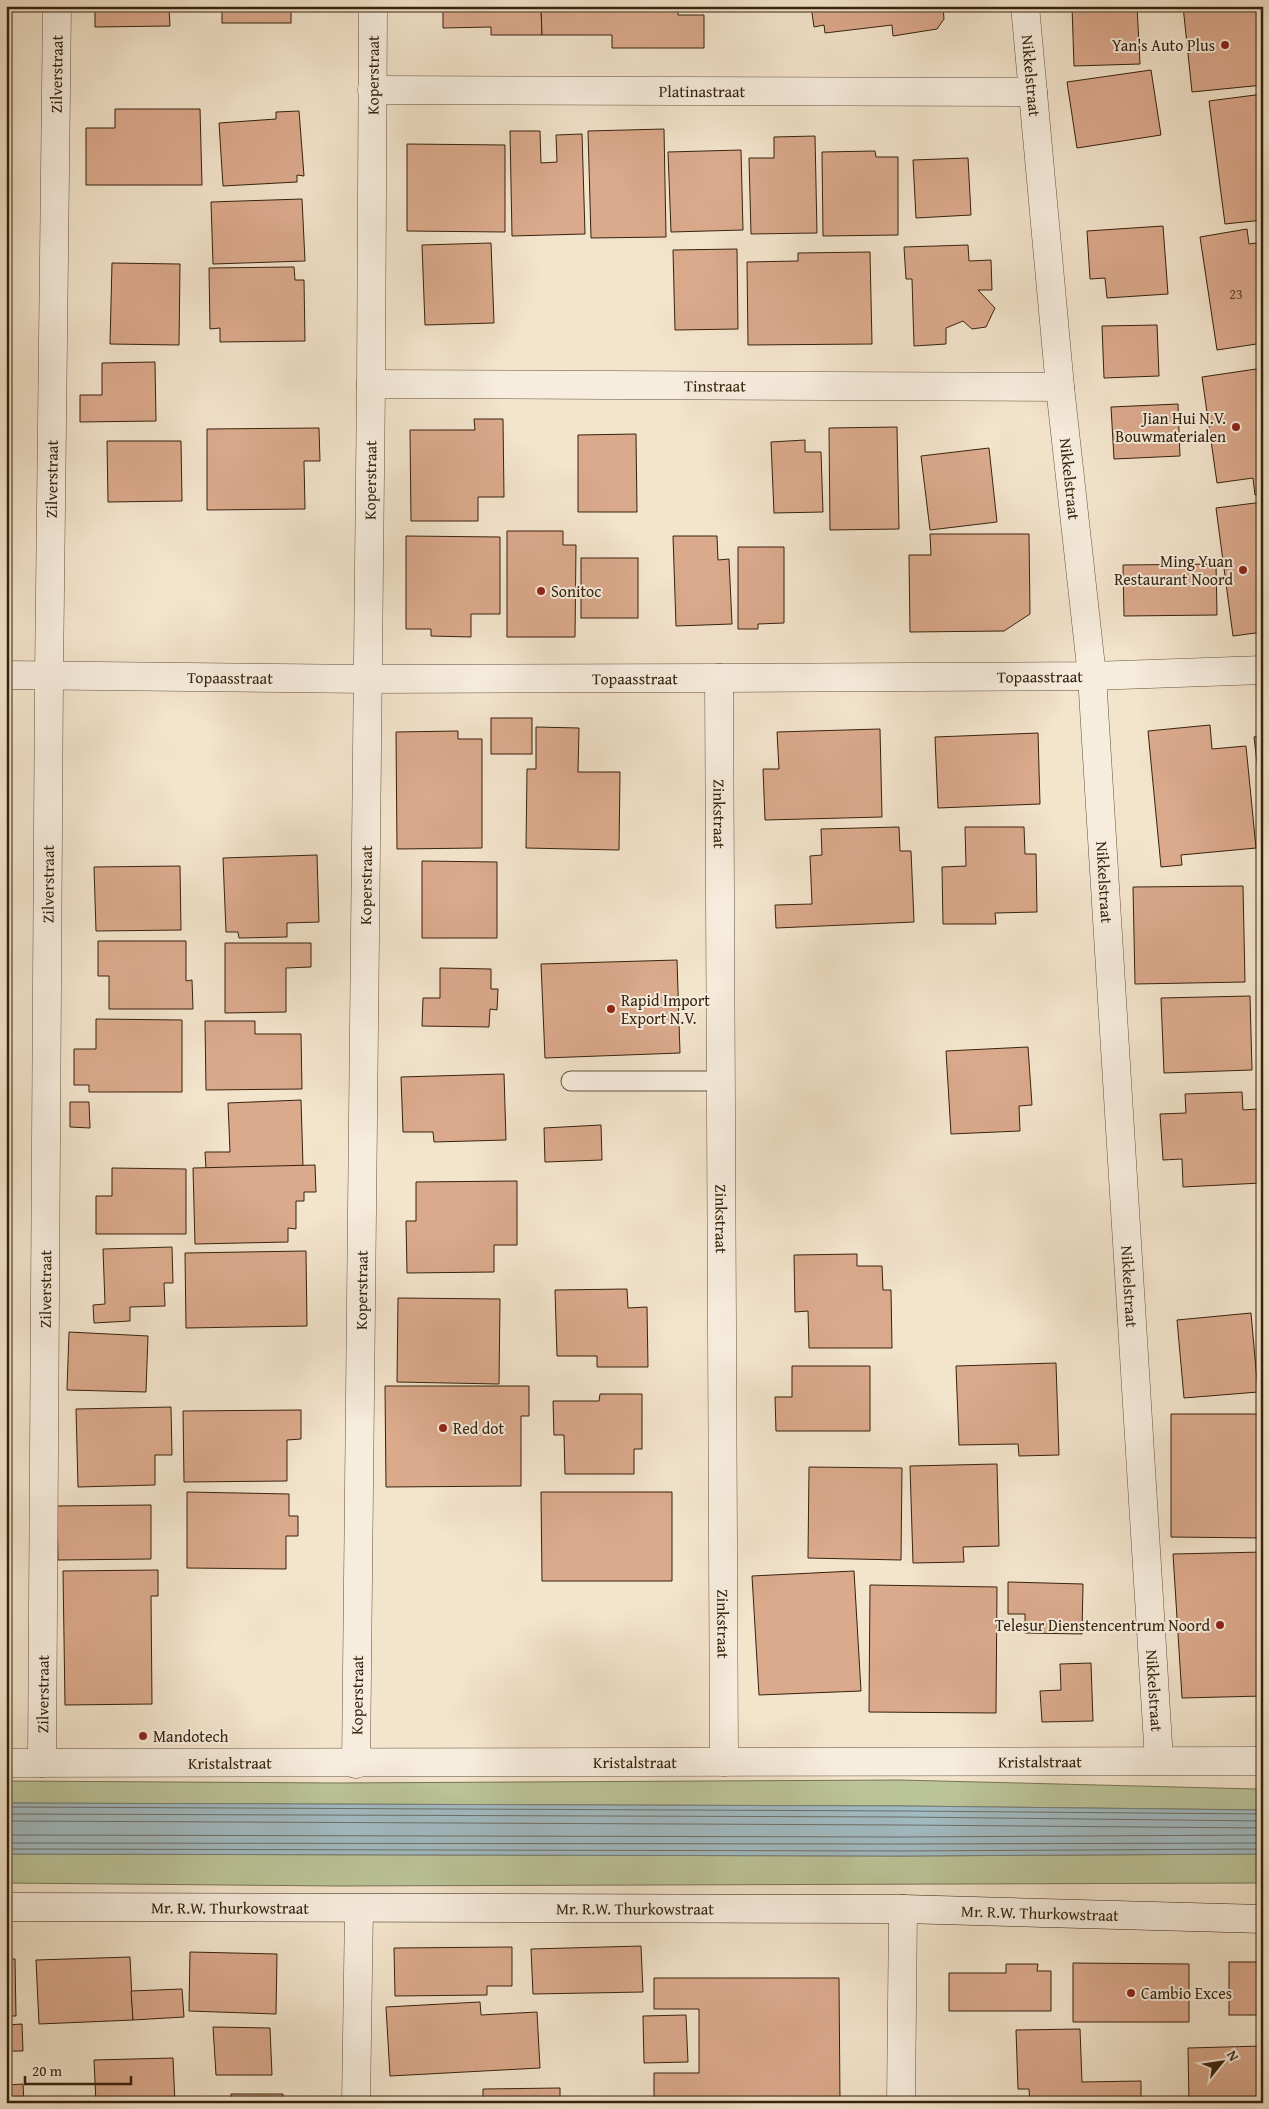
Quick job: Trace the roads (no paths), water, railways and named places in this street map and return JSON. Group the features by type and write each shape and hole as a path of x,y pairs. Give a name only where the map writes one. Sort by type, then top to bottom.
{"street":[{"name":"Zilverstraat","path":"42,1763 49,675 57,6"},
{"name":"Koperstraat","path":"356,1764 371,384 373,6"},
{"name":"Nikkelstraat","path":"1025,6 1060,387 1092,676 1159,1760"},
{"name":"Platinastraat","path":"372,90 1033,92"},
{"name":"Tinstraat","path":"371,384 1060,387"},
{"name":"Topaasstraat","path":"6,675 368,679 719,678 1092,676 1263,670"},
{"name":"Zinkstraat","path":"719,678 724,1762"},
{"name":"Kristalstraat","path":"6,1763 356,1764 1263,1761"},
{"name":"Mr. R.W. Thurkowstraat","path":"6,1907 903,1910 1263,1919"},
{"path":"356,2103 359,1909"},
{"path":"901,2103 903,1910"}],"lane":[{"path":"571,1081 720,1081"}],"water":[{"path":"6,1803 903,1806 1263,1810 1263,1854 902,1856 6,1854"}],"place":[{"name":"Yan's Auto Plus","path":"1225,45"},
{"name":"Jian Hui N.V. Bouwmaterialen","path":"1236,427"},
{"name":"Ming Yuan Restaurant Noord","path":"1243,570"},
{"name":"Sonitoc","path":"541,591"},
{"name":"Rapid Import Export N.V.","path":"611,1009"},
{"name":"Red dot","path":"443,1428"},
{"name":"Telesur Dienstencentrum Noord","path":"1220,1625"},
{"name":"Mandotech","path":"143,1736"},
{"name":"Cambio Exces","path":"1131,1993"}]}
